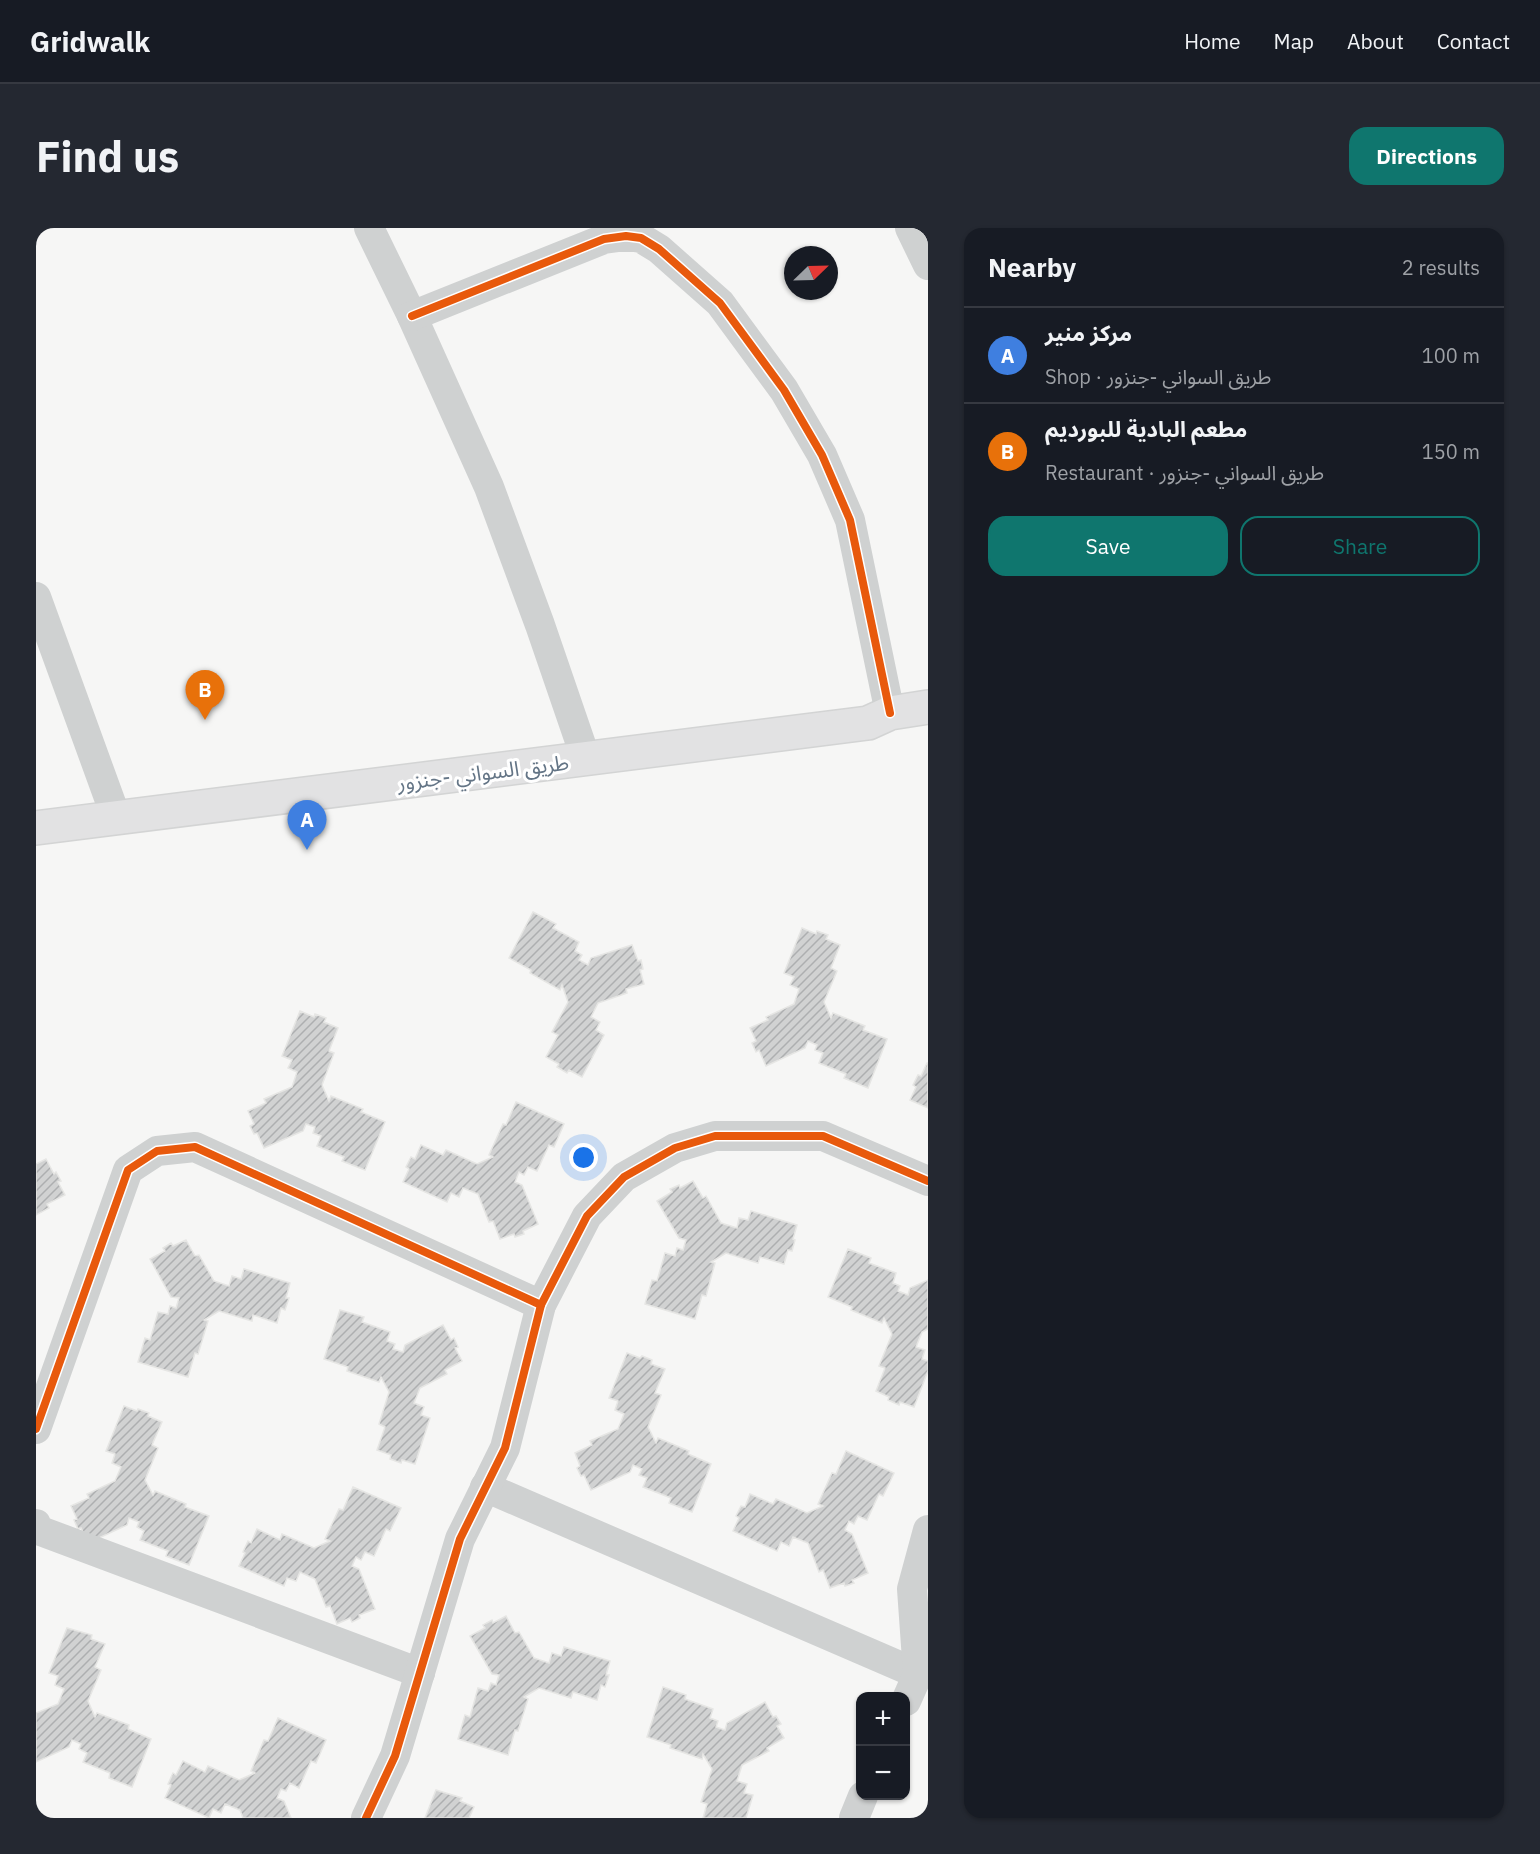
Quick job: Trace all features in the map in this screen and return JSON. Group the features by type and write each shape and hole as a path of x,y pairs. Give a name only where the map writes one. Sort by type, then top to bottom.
{"main road":[{"name":"طريق السواني -جنزور","path":"36,828 868,723 890,713 928,707"}],"street":[{"path":"369,228 412,316 489,487 586,759"},
{"path":"910,228 928,265"},
{"path":"412,316 603,238 626,236 641,238 659,249 720,303 784,390 822,455 850,520 890,713"},
{"path":"36,597 116,817"},
{"path":"366,1818 395,1756 460,1539 505,1448 542,1305 587,1216 624,1177 675,1148 715,1136 823,1136 928,1181"},
{"path":"36,1429 128,1170 157,1151 195,1147 542,1305"},
{"path":"485,1487 912,1687 912,1589 928,1530"},
{"path":"36,1524 38,1530 420,1673"},
{"path":"854,1818 861,1800"}],"building":[{"path":"533,912 556,924 553,928 579,942 575,951 582,955 579,960 588,965 591,958 632,945 638,961 641,960 643,969 640,970 644,984 626,989 627,993 598,1003 591,1017 600,1022 596,1030 604,1035 582,1077 569,1070 567,1073 557,1067 559,1064 546,1057 558,1035 552,1032 568,1002 562,985 560,990 509,958"},
{"path":"802,928 816,934 817,931 828,935 826,939 840,945 831,968 837,971 824,1002 831,1018 833,1013 865,1026 863,1030 887,1039 868,1088 844,1078 846,1074 819,1063 823,1053 815,1050 817,1045 808,1041 805,1048 766,1066 759,1050 756,1052 752,1043 756,1041 750,1028 768,1020 766,1017 794,1004 799,989 790,985 794,977 784,973"},
{"path":"300,1011 314,1017 315,1014 326,1018 324,1022 338,1028 329,1051 334,1053 322,1085 329,1101 331,1096 363,1109 361,1112 385,1122 365,1170 342,1161 344,1157 317,1146 321,1136 313,1133 315,1127 306,1124 303,1131 264,1148 257,1133 254,1134 250,1126 254,1124 248,1111 266,1103 264,1099 292,1087 297,1072 288,1068 292,1060 282,1056"},
{"path":"927,1063 928,1108 910,1100 916,1087 913,1085 918,1075 921,1076"},
{"path":"516,1102 564,1124 554,1147 549,1145 537,1171 528,1167 524,1175 519,1172 515,1182 522,1185 538,1224 523,1231 524,1234 515,1237 514,1234 500,1239 493,1221 489,1222 478,1194 463,1188 459,1197 451,1193 447,1202 403,1182 409,1169 406,1167 411,1157 415,1159 421,1145 443,1155 446,1150 477,1164 493,1157 489,1155"},
{"path":"46,1159 54,1174 56,1172 61,1181 58,1182 65,1195 47,1204 49,1208 36,1215 36,1164"},
{"path":"693,1181 703,1198 706,1196 721,1223 737,1228 739,1218 748,1220 751,1211 797,1225 792,1251 788,1250 784,1264 760,1257 758,1263 726,1253 711,1262 715,1263 706,1296 702,1295 695,1319 645,1304 652,1280 657,1281 665,1253 675,1256 677,1248 683,1250 686,1240 679,1238 657,1201 672,1192 670,1189 679,1185 680,1188"},
{"path":"186,1240 195,1256 199,1255 214,1281 229,1286 232,1276 241,1279 244,1269 290,1283 286,1298 289,1298 285,1310 281,1308 277,1323 253,1315 252,1321 219,1311 204,1320 208,1321 188,1377 138,1362 145,1338 150,1340 158,1312 168,1314 170,1306 176,1308 179,1298 171,1297 150,1259 165,1251 163,1248 171,1243 173,1246"},
{"path":"848,1249 871,1258 869,1263 896,1273 893,1283 900,1286 898,1291 908,1295 910,1288 928,1280 928,1329 922,1332 916,1347 925,1350 922,1359 928,1361 928,1371 914,1407 900,1402 899,1405 876,1391 885,1368 879,1366 892,1334 884,1318 882,1323 828,1297"},
{"path":"340,1310 364,1317 362,1322 390,1332 387,1341 395,1344 393,1349 403,1352 405,1345 443,1325 451,1340 454,1338 458,1347 455,1348 462,1361 445,1370 447,1374 420,1388 414,1403 424,1407 421,1415 430,1418 415,1464 390,1459 391,1455 377,1450 385,1427 379,1424 389,1392 381,1377 379,1382 347,1371 348,1367 324,1359"},
{"path":"627,1353 652,1360 651,1364 665,1369 655,1393 661,1395 648,1427 656,1443 658,1438 689,1451 688,1454 711,1464 692,1512 669,1503 671,1498 643,1487 647,1478 639,1475 642,1469 633,1465 630,1472 591,1490 584,1475 581,1476 577,1468 580,1466 575,1453 592,1445 590,1441 618,1429 624,1414 615,1410 618,1401 609,1398"},
{"path":"124,1406 149,1413 148,1416 162,1422 152,1445 158,1448 145,1480 153,1495 155,1491 186,1504 185,1507 209,1516 189,1565 166,1556 168,1551 140,1540 144,1531 137,1527 139,1522 129,1518 127,1525 88,1543 81,1528 78,1529 74,1520 77,1519 71,1506 89,1498 87,1494 115,1481 121,1467 112,1463 115,1454 106,1451"},
{"path":"846,1451 894,1473 883,1496 879,1494 867,1520 858,1516 854,1524 849,1521 845,1530 852,1534 868,1573 852,1580 854,1583 845,1586 844,1583 830,1588 823,1570 819,1572 808,1543 793,1537 789,1546 781,1542 777,1551 733,1531 739,1518 736,1516 741,1506 745,1507 750,1494 773,1504 776,1499 807,1513 823,1506 818,1504 832,1473 836,1474"},
{"path":"353,1487 401,1508 390,1531 386,1529 374,1556 365,1552 361,1560 356,1557 352,1566 359,1569 375,1609 359,1615 360,1618 352,1622 350,1618 337,1624 330,1606 326,1607 315,1579 300,1572 296,1581 287,1578 284,1586 239,1566 248,1541 251,1543 257,1529 280,1540 282,1534 314,1548 330,1541 325,1539 339,1509 343,1510"},
{"path":"506,1616 515,1633 519,1632 534,1658 549,1663 552,1653 561,1656 564,1647 610,1661 605,1687 601,1685 597,1700 573,1692 571,1698 539,1688 524,1697 528,1699 518,1731 515,1730 508,1755 458,1739 465,1715 470,1717 478,1688 488,1691 491,1683 496,1685 499,1675 492,1674 470,1636 485,1628 483,1625 492,1620 493,1623"},
{"path":"67,1628 92,1635 91,1639 105,1644 95,1667 101,1670 88,1701 95,1717 97,1713 129,1725 128,1729 151,1739 132,1787 109,1778 110,1773 83,1762 87,1753 79,1749 81,1744 72,1740 69,1747 36,1762 36,1713 58,1704 64,1689 55,1685 58,1676 49,1673"},
{"path":"663,1687 686,1695 685,1699 713,1709 710,1718 718,1721 716,1727 725,1730 727,1723 765,1702 773,1717 776,1716 781,1724 777,1726 784,1738 767,1748 769,1751 742,1765 737,1781 747,1784 744,1793 753,1795 746,1818 703,1818 707,1804 701,1802 712,1769 703,1754 702,1759 647,1737"},
{"path":"278,1718 326,1740 316,1763 311,1761 299,1788 290,1783 286,1791 281,1789 277,1798 284,1801 291,1818 243,1818 240,1810 225,1804 221,1813 213,1809 209,1818 165,1798 173,1773 176,1775 183,1761 205,1772 208,1766 239,1780 255,1773 251,1771 264,1740 268,1741"},
{"path":"436,1790 462,1798 460,1801 474,1807 469,1818 425,1818"}],"cycle path":[{"path":"412,316 604,239 626,236 641,238 659,249 720,303 784,390 822,455 850,520 890,713"},
{"path":"366,1818 395,1756 460,1539 505,1448 541,1305 587,1216 624,1177 675,1148 715,1136 823,1136 928,1181"},
{"path":"36,1429 128,1170 157,1151 195,1147 541,1305"}],"place":[{"name":"مطعم البادية للبورديم","path":"205,720"},
{"name":"مركز منير","path":"307,850"}]}
